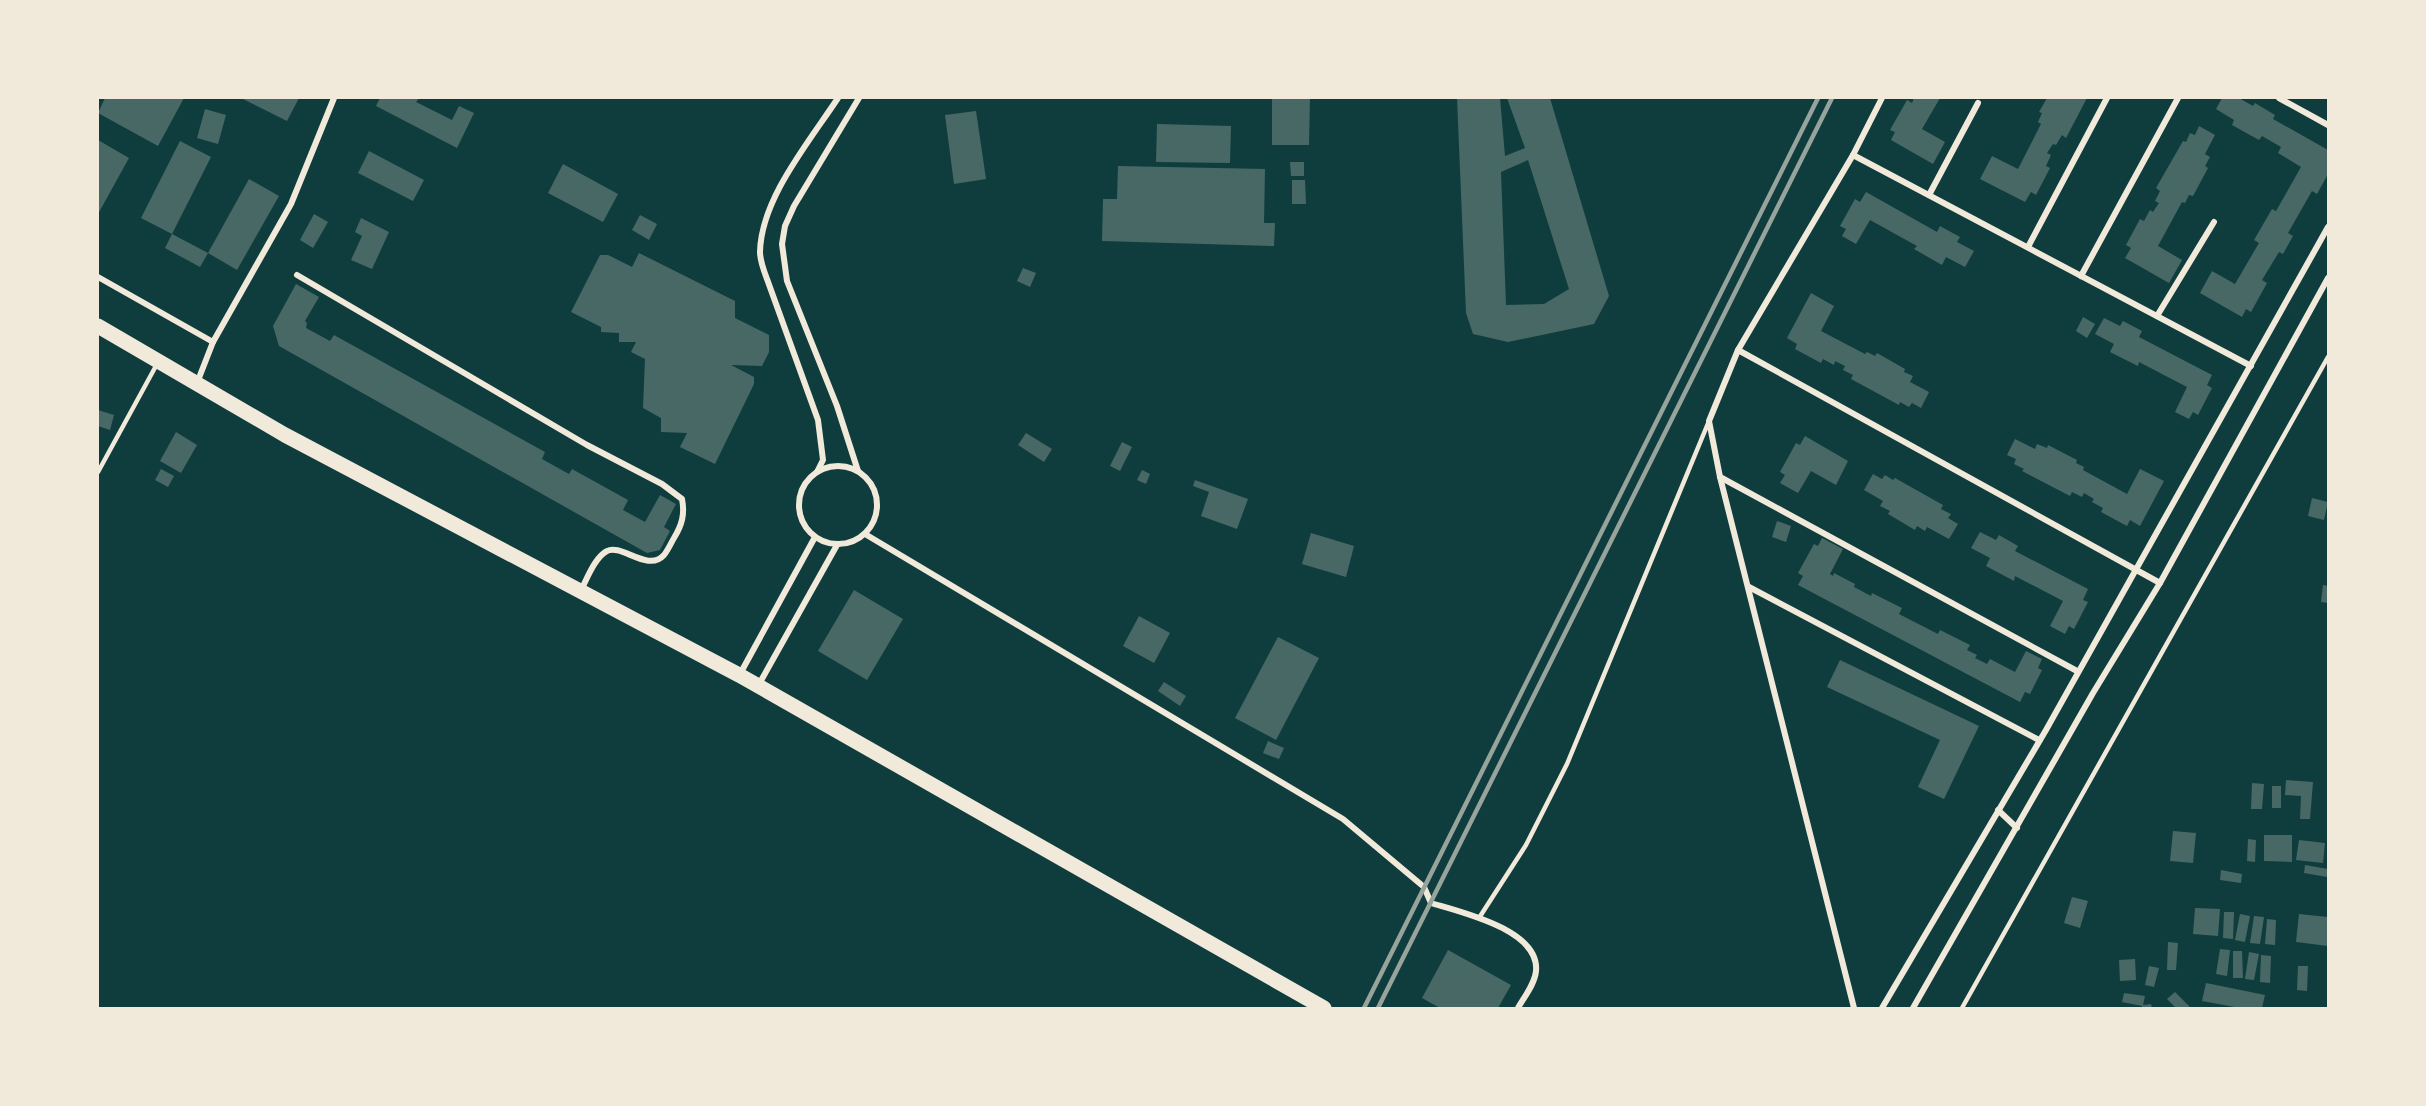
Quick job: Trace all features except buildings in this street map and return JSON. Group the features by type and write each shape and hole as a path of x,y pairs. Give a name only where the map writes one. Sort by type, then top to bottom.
{"main road":[{"path":"98,326 285,435 739,675 1324,1008"}],"street":[{"path":"197,384 213,342 291,204 333,98"},
{"path":"817,472 823,460 818,420 760,255 765,217 774,197 837,98"},
{"path":"858,471 837,406 787,281 782,244 785,226 794,206 860,98"},
{"path":"1854,1008 1720,477 1709,422 1738,350 1853,155 1882,98"},
{"path":"2028,247 2107,98"},
{"path":"2080,276 2178,98"},
{"path":"2279,98 2328,125"},
{"path":"1929,195 1978,103"},
{"path":"1853,155 2251,366"},
{"path":"2157,316 2214,222"},
{"path":"1882,1008 2039,740 2328,227"},
{"path":"297,276 587,445 662,484 682,499 685,512 679,529 663,556 653,560 637,558 614,549 607,550 580,591"},
{"path":"98,277 213,342"},
{"path":"1913,1008 2093,693 2160,584 2328,278"},
{"path":"1738,350 2136,568 2160,584"},
{"path":"837,466 858,471 874,489 877,501 874,519 865,534 856,540 837,545 825,543 815,537 803,522 799,504 801,491 807,480 817,472 837,466"},
{"path":"1720,477 2077,671"},
{"path":"865,534 1343,819 1424,887 1431,903 1479,918 1522,940 1533,954 1536,971 1534,980 1518,1008"},
{"path":"739,675 815,537"},
{"path":"758,687 837,545"},
{"path":"1749,587 2039,740"},
{"path":"1998,810 2017,828"}],"lane":[{"path":"1962,1008 2328,357"},
{"path":"98,472 159,362"},
{"path":"1479,918 1526,845 1567,764 1709,422"}],"railway":[{"path":"1364,1008 1818,98"},
{"path":"1378,1008 1832,98"}]}
